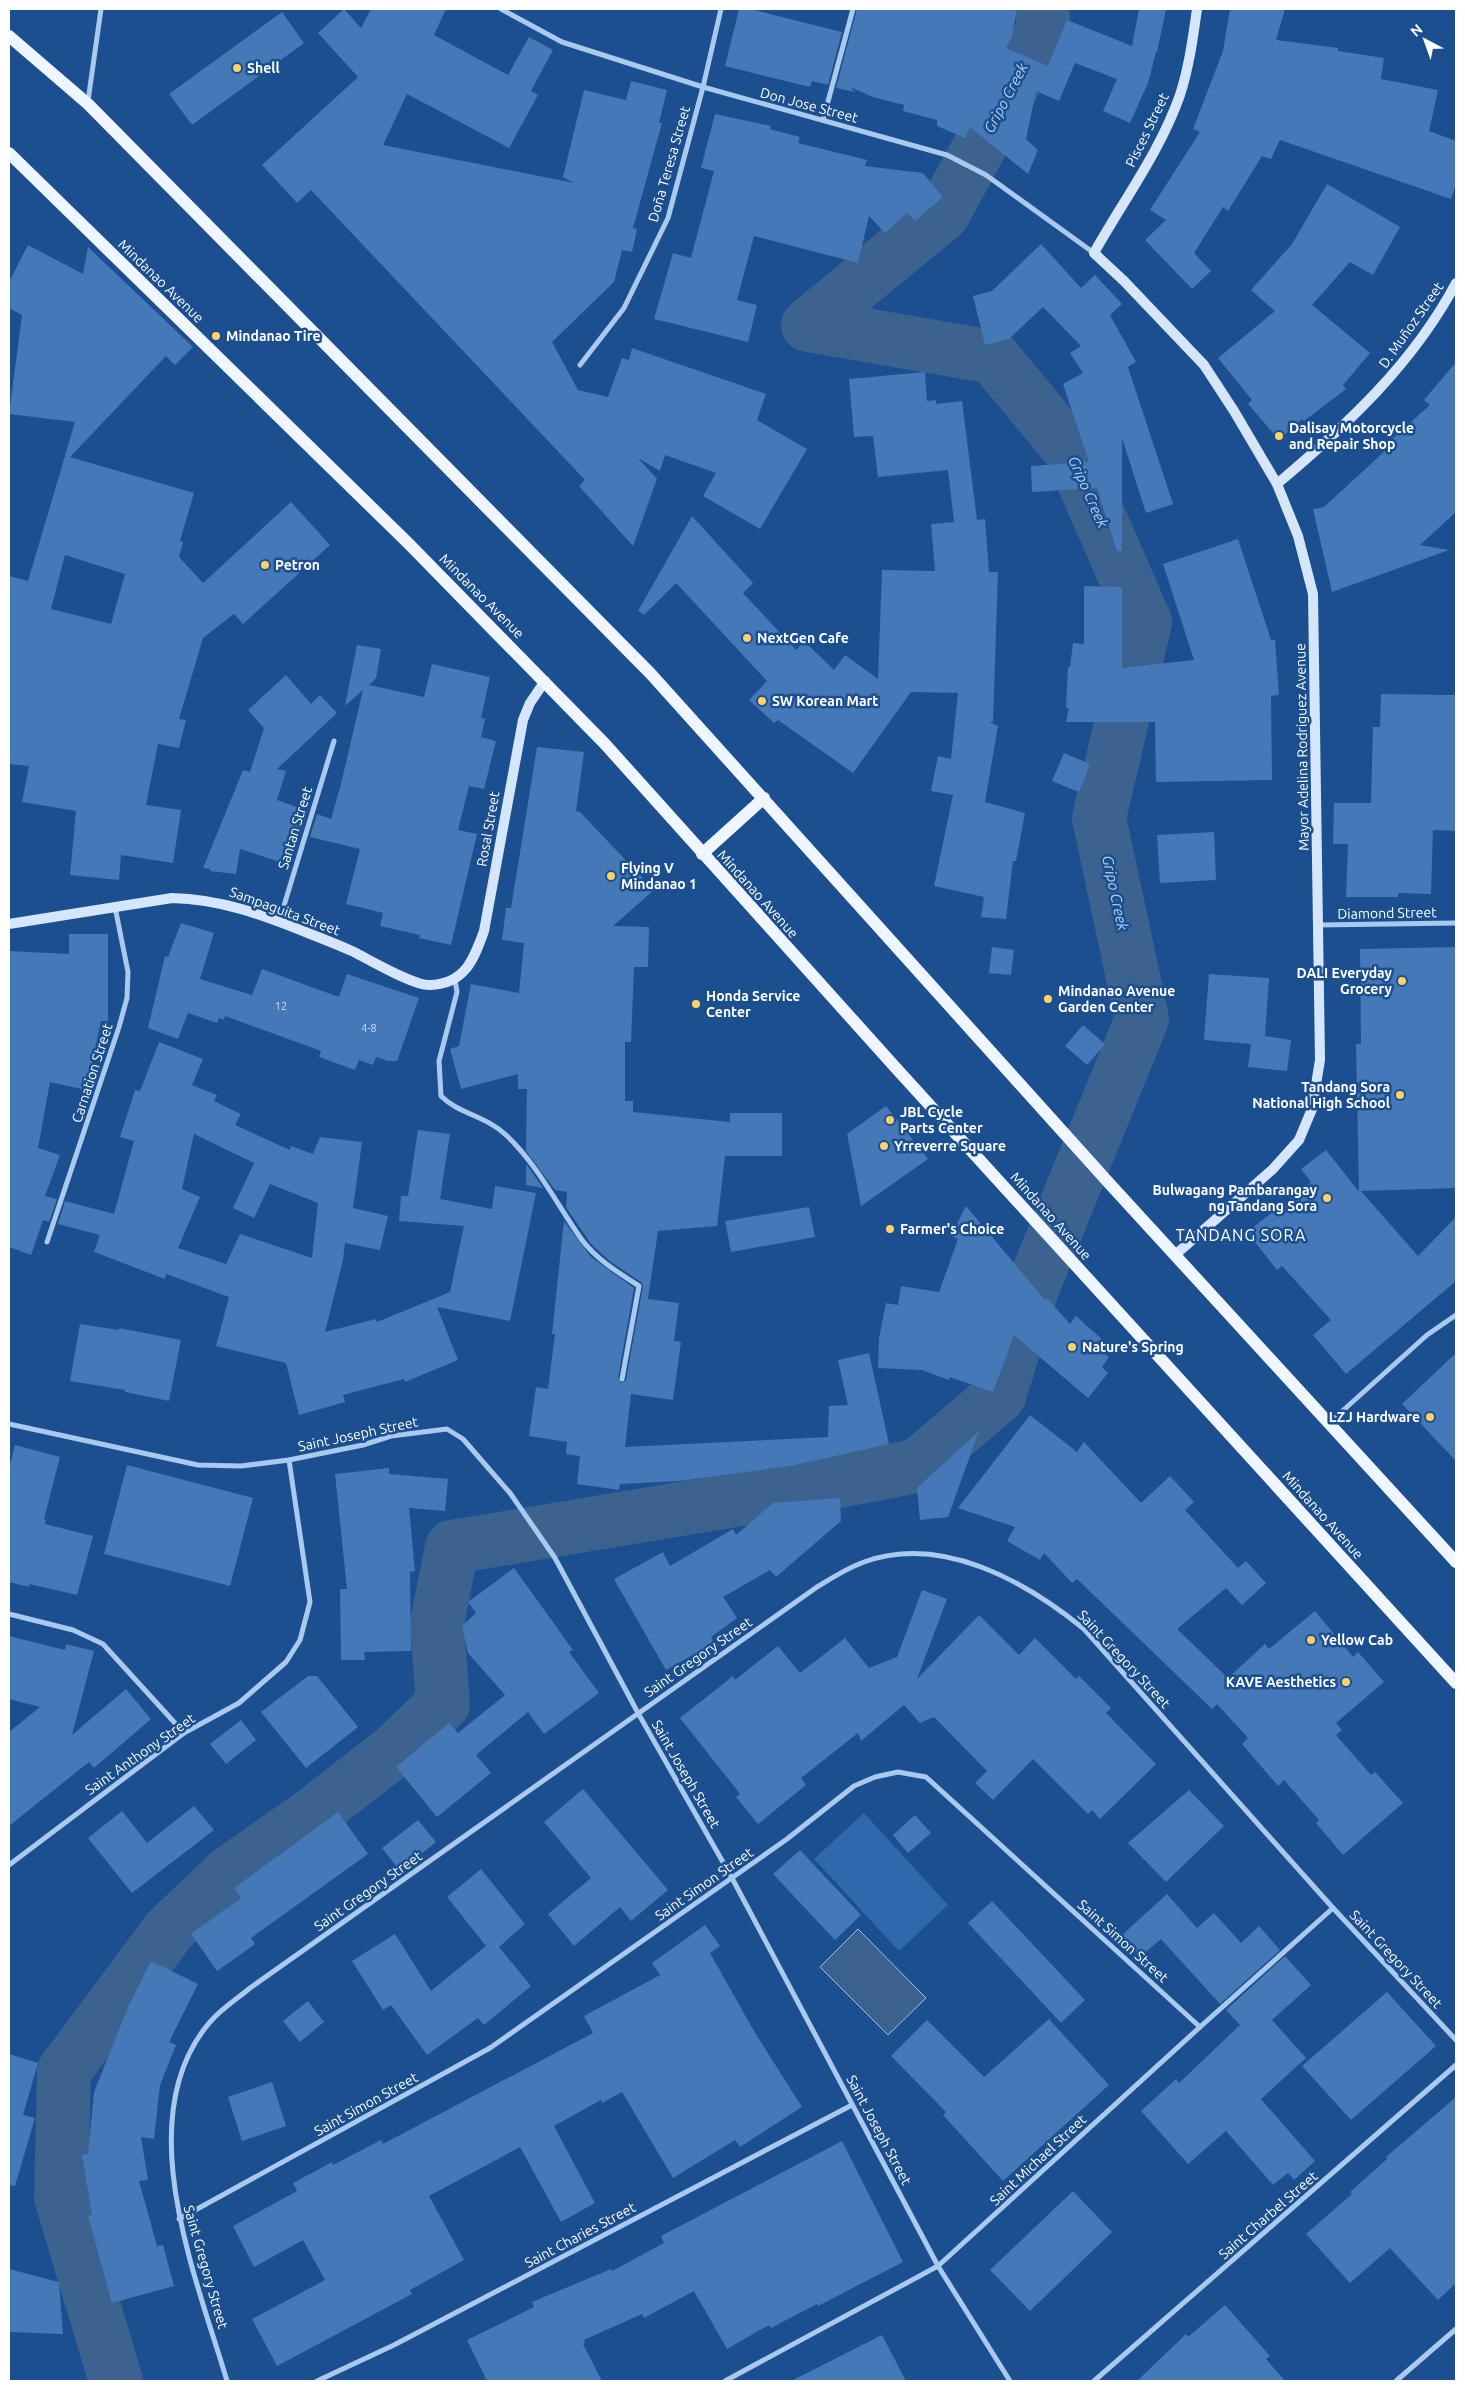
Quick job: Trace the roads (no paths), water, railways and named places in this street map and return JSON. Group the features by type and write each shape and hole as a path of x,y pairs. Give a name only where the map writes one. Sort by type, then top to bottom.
{"main road":[{"path":"9,36 88,104 650,673 1108,1182 1456,1562"},
{"name":"Mindanao Avenue","path":"9,153 402,537 605,744 702,854 1068,1258 1456,1683"},
{"path":"702,854 764,798"}],"street":[{"path":"88,104 101,9"},
{"name":"Don Jose Street","path":"501,9 562,42 703,87 947,155 986,174 1094,253"},
{"name":"Doña Teresa Street","path":"580,365 624,308 668,218 703,87 721,9"},
{"path":"823,120 853,9"},
{"name":"Pisces Street","path":"1094,253 1165,132 1180,95 1190,58 1197,9"},
{"name":"Mayor Adelina Rodriguez Avenue","path":"1094,253 1124,281 1204,365 1277,484 1298,536 1314,594 1320,1060 1312,1110 1298,1140 1273,1170 1175,1255"},
{"name":"D. Muñoz Street","path":"1277,484 1358,413 1403,365 1443,307 1456,283"},
{"name":"Rosal Street","path":"455,980 474,960 484,931 522,720 530,703 545,682"},
{"name":"Santan Street","path":"279,922 334,741"},
{"name":"Sampaguita Street","path":"9,924 172,898 199,898 232,905 279,922 344,947 405,977 429,986 455,980"},
{"name":"Carnation Street","path":"47,1242 120,1027 127,998 128,972 115,906"},
{"name":"Diamond Street","path":"1318,925 1456,923"},
{"path":"455,980 457,992 439,1061 441,1096 450,1105 489,1121 507,1135 546,1184 582,1240 594,1253 639,1286 622,1379"},
{"path":"1329,1423 1427,1335 1456,1315"},
{"name":"Saint Joseph Street","path":"9,1424 198,1466 241,1466 289,1460 363,1445 391,1436 447,1429 463,1439 510,1493 554,1558 638,1713 732,1878 938,2266 1010,2381"},
{"name":"Saint Anthony Street","path":"9,1865 184,1733 239,1703 286,1662 300,1640 310,1602 289,1460"},
{"name":"Saint Gregory Street","path":"228,2381 179,2219 171,2142 176,2091 184,2064 210,2022 250,1988 638,1713 839,1573 865,1562 894,1555 925,1554 954,1559 983,1568 1018,1583 1054,1604 1084,1629 1333,1908 1456,2040"},
{"path":"9,1614 73,1630 103,1644 184,1733"},
{"name":"Saint Simon Street","path":"179,2219 490,2048 787,1839 854,1786 875,1777 898,1772 926,1777 1200,2027"},
{"name":"Saint Michael Street","path":"725,2381 938,2266 1333,1908"},
{"name":"Saint Charbel Street","path":"1094,2381 1456,2065"},
{"name":"Saint Charies Street","path":"317,2381 394,2345 852,2105"},
{"path":"1396,2381 1456,2329"}],"waterway":[{"name":"Gripo Creek","path":"116,2381 61,2197 64,2071 169,1930 229,1873 310,1816 395,1750 443,1704 437,1624 452,1547 771,1494 917,1466 999,1396 1032,1289 1142,1019 1099,818 1145,622 1070,450 993,357 808,325 943,214 1044,28 1042,9"}],"place":[{"name":"Shell","path":"237,68"},
{"name":"Mindanao Tire","path":"216,336"},
{"name":"Dalisay Motorcycle and Repair Shop","path":"1279,436"},
{"name":"Petron","path":"265,565"},
{"name":"NextGen Cafe","path":"747,638"},
{"name":"SW Korean Mart","path":"762,701"},
{"name":"Flying V Mindanao 1","path":"611,876"},
{"name":"DALI Everyday Grocery","path":"1402,981"},
{"name":"Mindanao Avenue Garden Center","path":"1048,999"},
{"name":"Honda Service Center","path":"696,1004"},
{"name":"Tandang Sora National High School","path":"1400,1095"},
{"name":"JBL Cycle Parts Center","path":"890,1120"},
{"name":"Yrreverre Square","path":"884,1146"},
{"name":"Bulwagang Pambarangay ng Tandang Sora","path":"1327,1198"},
{"name":"Farmer's Choice","path":"890,1229"},
{"name":"Nature's Spring","path":"1072,1347"},
{"name":"LZJ Hardware","path":"1430,1417"},
{"name":"Yellow Cab","path":"1311,1640"},
{"name":"KAVE Aesthetics","path":"1346,1682"}],"district":[{"name":"TANDANG SORA","path":"1241,1235"}]}
